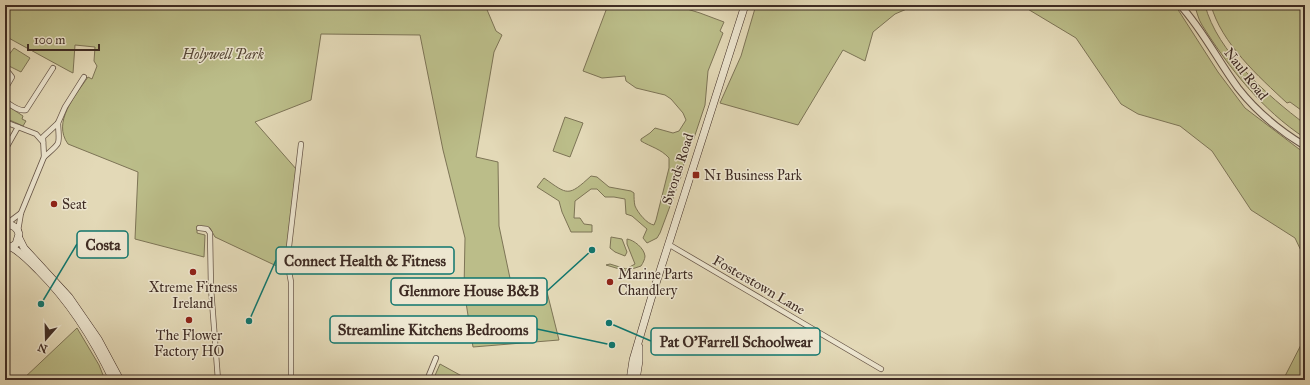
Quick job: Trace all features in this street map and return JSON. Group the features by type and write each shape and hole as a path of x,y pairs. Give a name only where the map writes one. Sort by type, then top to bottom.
{"main road":[{"name":"Swords Road","path":"630,380 633,360 668,244 745,5"},
{"path":"5,225 13,226 19,234 24,248 69,297 98,339 120,380"},
{"path":"8,247 16,244 19,234"},
{"path":"8,247 18,251 27,259 47,279 65,301 105,362 113,380"},
{"name":"Swords Road","path":"636,380 639,361 639,341"}],"street":[{"name":"Naul Road","path":"1180,5 1248,99 1273,123 1305,146"},
{"path":"5,102 20,110 26,110 54,68"},
{"path":"5,72 12,77 5,89"},
{"path":"19,234 21,213 44,157 43,137 58,123 67,104 84,77"},
{"path":"5,122 36,134 48,148 54,148"},
{"path":"44,157 59,145 60,139 58,123"},
{"path":"5,150 18,127"},
{"path":"36,134 54,132 59,136"},
{"path":"291,380 291,282 288,266 288,255 301,144"},
{"path":"5,225 21,213"},
{"path":"199,228 207,229 210,233 211,288 218,380"},
{"name":"Fosterstown Lane","path":"668,244 881,369"},
{"path":"427,380 436,358"}],"green space":[{"name":"Holywell Park","path":"5,5 485,5 496,31 502,35 494,52 476,157 498,162 499,226 511,283 544,280 559,340 473,347 464,290 465,238 443,150 420,35 321,34 311,100 255,122 297,170 288,268 285,270 215,237 210,228 197,226 197,233 205,235 204,257 135,239 138,172 68,144 64,136 64,118 67,109 88,77 92,79 97,66 94,61 95,47 75,45 73,73 5,36"},
{"path":"608,5 674,5 724,22 720,31 723,33 708,71 705,105 694,138 683,155 684,162 682,174 660,233 657,238 647,243 643,238 647,229 632,216 626,214 625,199 605,197 597,189 591,189 575,201 574,218 580,218 584,224 592,225 592,232 571,232 559,201 537,187 544,178 558,188 568,191 577,188 591,176 597,177 609,187 631,191 634,193 635,206 640,215 654,225 656,220 669,168 669,158 659,150 641,141 641,139 655,128 673,133 679,131 686,120 683,113 671,99 665,95 636,88 626,81 625,76 602,78 583,71"},
{"path":"756,5 916,5 895,14 873,32 865,61 843,50 798,125 720,103 741,56"},
{"path":"1021,5 1175,5 1218,72 1245,108 1305,152 1305,259 1295,238 1251,210 1212,151 1180,126 1138,114 1121,104 1076,38"},
{"path":"1194,5 1205,5 1211,22 1220,39 1232,56 1275,100 1305,124 1305,138 1275,115 1235,72 1212,41 1201,23"},
{"path":"1211,5 1305,5 1305,117 1301,114 1301,110 1290,102 1287,103 1253,71 1242,58 1223,33"},
{"path":"14,48 30,58 21,72 5,64 5,60"},
{"path":"5,104 23,116 22,119 26,121 23,126 5,118"},
{"path":"565,117 583,123 570,157 553,151"},
{"path":"611,237 622,239 627,252 625,256 610,248"},
{"path":"627,239 636,243 643,250 645,257 641,266 626,271 606,265 610,264 626,269 635,264 627,244"},
{"path":"77,328 99,365 105,380 22,380"},
{"path":"1305,337 1305,380 1283,380"},
{"path":"440,364 469,380 433,380"}],"place":[{"name":"N1 Business Park","path":"696,175"},
{"name":"Seat","path":"54,204"},
{"name":"Glenmore House B&B","path":"592,250"},
{"name":"Xtreme Fitness Ireland","path":"193,272"},
{"name":"Marine Parts Chandlery","path":"610,282"},
{"name":"Costa","path":"41,304"},
{"name":"The Flower Factory HO","path":"189,320"},
{"name":"Connect Health & Fitness","path":"249,321"},
{"name":"Pat O'Farrell Schoolwear","path":"609,323"},
{"name":"Streamline Kitchens Bedrooms","path":"612,345"}]}
